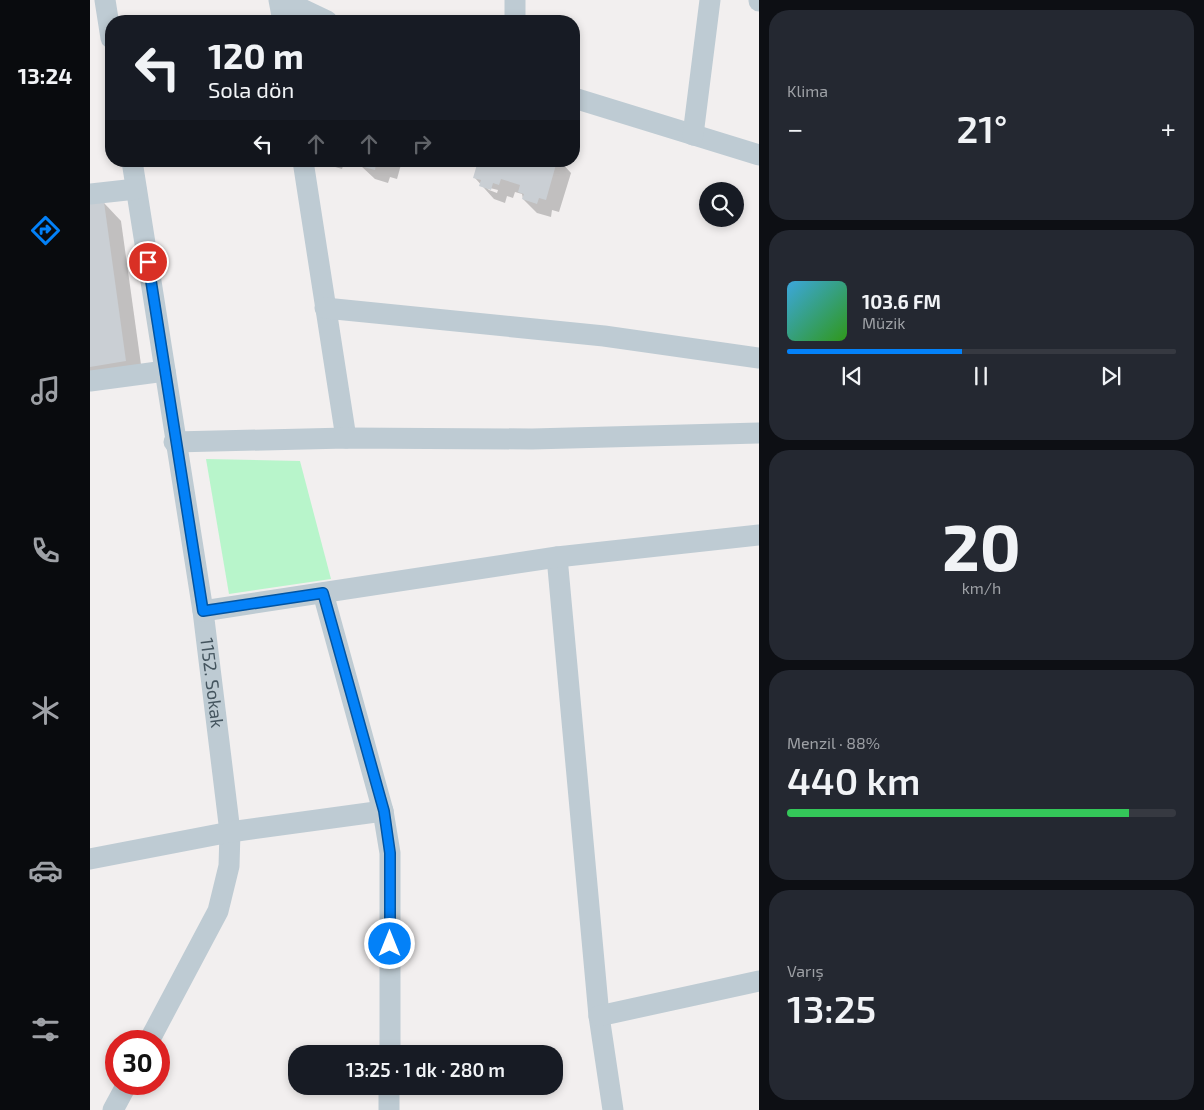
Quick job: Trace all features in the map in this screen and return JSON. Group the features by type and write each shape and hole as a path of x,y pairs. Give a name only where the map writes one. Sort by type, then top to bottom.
{"street":[{"path":"105,0 107,15"},
{"path":"282,15 281,0 314,15"},
{"path":"515,0 515,15"},
{"path":"693,135 710,0"},
{"path":"580,100 759,155"},
{"name":"1152. Sokak","path":"133,167 165,371 174,442 203,611 230,832 229,866 218,911 155,1030"},
{"path":"305,167 346,438"},
{"path":"90,194 136,189"},
{"path":"325,308 604,336 759,358"},
{"path":"90,381 165,371"},
{"path":"174,442 346,438 532,439 759,433"},
{"path":"203,611 557,557 759,535"},
{"path":"557,557 599,1016 613,1110"},
{"path":"323,593 384,811 390,853 390,1045"},
{"path":"90,859 230,832 384,811"},
{"path":"599,1016 759,981"},
{"path":"113,1110 121,1095"},
{"path":"390,1095 390,1110"}],"green space":[{"path":"206,459 300,461 331,579 229,594"}],"building":[{"path":"364,167 376,167 375,170"},
{"path":"476,167 555,167 546,200 539,198 537,204 522,199 524,194 518,192 520,185 501,179 499,185 493,183 491,190 479,186 481,180 473,178"},
{"path":"104,202 126,361 90,367 90,204"}],"route":[{"path":"148,262 174,442 203,611 323,593 384,811 390,853 390,944"}]}
